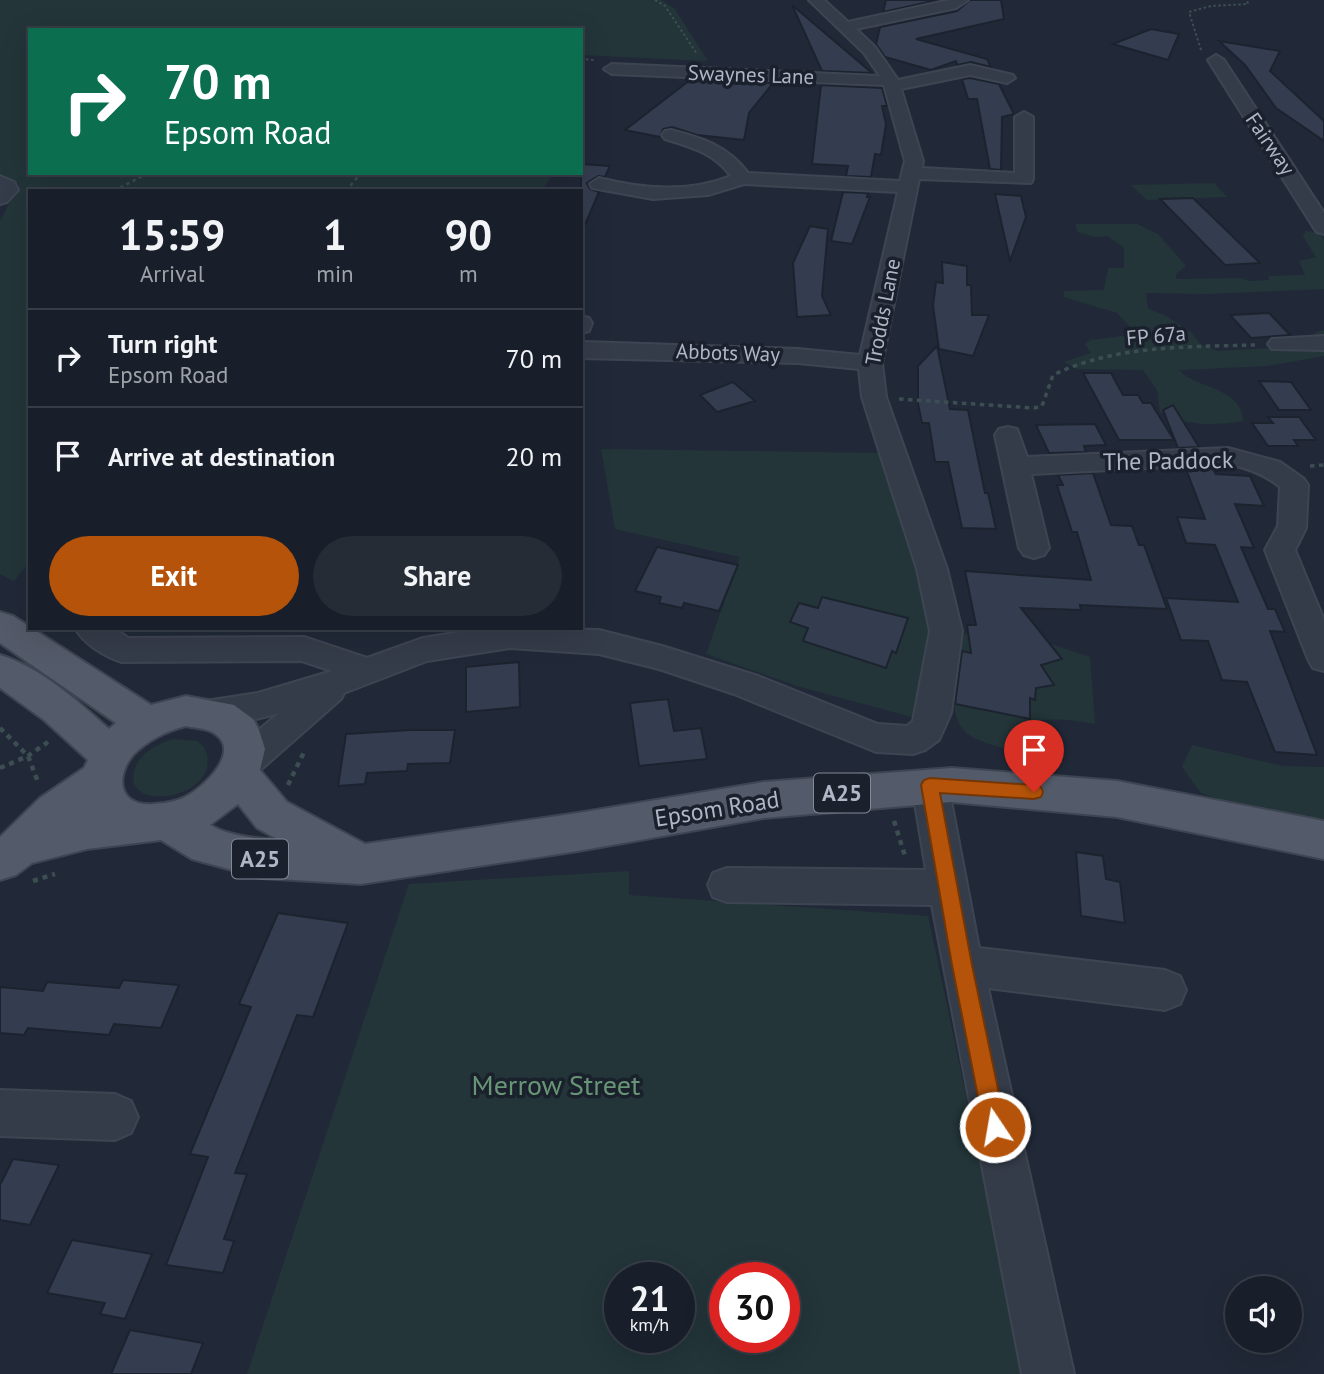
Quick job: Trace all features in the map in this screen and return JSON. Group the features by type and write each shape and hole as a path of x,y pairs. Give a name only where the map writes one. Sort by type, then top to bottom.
{"main road":[{"path":"0,625 147,723"},
{"path":"0,669 36,692 75,723 105,767 102,794 108,807 121,818 154,822"},
{"path":"205,712 225,717 238,728 245,744 242,768 228,790 210,805 190,816 87,830 10,854 105,767 120,743 147,723 167,715 205,712"},
{"name":"A25","path":"242,768 272,815 360,864"},
{"name":"Epsom Road","path":"154,822 207,846 261,859 360,864 578,832 764,800 930,785 1117,799 1324,840"}],"street":[{"name":"Trodds Lane","path":"352,676 424,650 510,636 599,642 662,658 746,685 876,738 913,740 927,730 934,713 946,631 932,569 874,397 870,363 914,161 892,83 870,50 816,0"},
{"path":"843,27 951,5 961,0"},
{"name":"Fairway","path":"1216,60 1324,229"},
{"name":"Swaynes Lane","path":"608,65 892,83 970,70 1007,78"},
{"path":"599,184 620,191 659,193 705,190 742,178 1024,179 1024,117"},
{"path":"671,135 718,150 730,159 742,178"},
{"path":"0,182 7,186 8,190 0,198"},
{"name":"Abbots Way","path":"583,339 870,363"},
{"path":"1280,344 1324,343"},
{"path":"1008,435 1034,548"},
{"name":"The Paddock","path":"1016,466 1228,456 1259,461 1278,470 1294,485 1295,509 1292,528 1284,538 1280,550 1324,660"},
{"path":"94,630 122,650 315,639 352,676"},
{"path":"205,712 258,706 352,676"},
{"path":"242,768 352,676"},
{"path":"930,785 962,965 1048,1374"},
{"path":"727,885 948,888"},
{"path":"962,965 1165,990"},
{"path":"0,1113 115,1117"}],"path":[{"path":"655,0 665,6 697,54"},
{"path":"1216,60 1205,57 1189,12 1211,6 1242,6 1248,4 1247,0"},
{"path":"583,59 608,65"},
{"path":"118,189 144,175"},
{"path":"347,189 359,175"},
{"name":"FP 67a","path":"874,397 1042,407 1053,375 1066,368 1111,356 1280,344"},
{"path":"0,728 29,756 42,795"},
{"path":"893,846 900,839"}],"green space":[{"path":"0,0 661,0 674,8 708,61 583,55 583,28 28,28 28,175 552,175 543,189 28,189 28,564 14,581 0,574 0,221 19,184 0,178"},
{"path":"1214,183 1227,197 1147,200 1131,185"},
{"path":"1075,224 1137,224 1158,234 1186,266 1176,274 1176,279 1241,278 1249,281 1269,280 1268,276 1305,275 1299,261 1316,257 1303,236 1305,231 1319,232 1324,240 1324,289 1204,294 1146,293 1148,308 1191,332 1200,344 1218,351 1283,347 1282,338 1312,337 1316,332 1324,330 1324,356 1267,366 1179,370 1235,401 1243,421 1221,424 1190,422 1160,412 1157,390 1143,370 1078,369 1064,362 1091,353 1085,344 1091,340 1137,334 1117,313 1064,297 1064,291 1104,290 1108,268 1124,268 1124,248 1108,236 1096,237 1078,232"},
{"path":"601,449 881,453 918,578 926,584 935,630 912,717 800,687 706,654 740,557 615,529"},
{"path":"963,634 1036,639 1090,657 1095,724 1056,720 1017,724 1016,742 1007,749 970,735 958,721 954,699"},
{"path":"173,739 197,741 204,747 208,765 201,779 189,789 172,795 142,793 134,783 138,762 151,749"},
{"path":"1192,745 1283,766 1324,767 1324,823 1260,814 1201,793 1182,767"},
{"name":"Merrow Street","path":"629,871 629,895 928,916 1025,1374 247,1374 409,884"}],"building":[{"path":"886,0 938,0 883,12"},
{"path":"970,0 1001,0 1004,19 916,39 987,59 991,67 971,62 957,65 956,61 931,70 885,57 876,44 880,27 957,11"},
{"path":"792,5 872,73 822,71"},
{"path":"1151,29 1179,34 1168,60 1113,44"},
{"path":"1219,41 1280,51 1270,71 1324,121 1324,141 1276,108 1245,65"},
{"path":"962,79 999,84 1014,114 1002,117 1001,170 990,169 977,99 968,99"},
{"path":"690,80 773,83 749,113 744,140 697,135 672,127 663,129 660,137 625,130"},
{"path":"821,85 882,88 887,106 882,106 886,124 881,155 875,154 871,177 846,176 848,166 812,164"},
{"path":"583,164 610,166 605,177 598,176 587,183 590,189 599,192 583,229 583,189"},
{"path":"843,192 868,193 867,197 870,197 852,244 831,241"},
{"path":"995,194 1021,196 1026,217 1010,261"},
{"path":"1193,198 1260,263 1225,265 1160,199"},
{"path":"810,226 828,229 822,296 831,315 797,317 793,263"},
{"path":"942,262 967,266 972,315 989,315 973,356 939,349 933,306 936,282 943,283"},
{"path":"1269,313 1290,335 1251,338 1230,315"},
{"path":"937,346 950,409 968,410 985,493 988,493 996,529 962,528 948,462 935,462 929,423 922,423 918,404 918,366"},
{"path":"1083,373 1111,373 1123,395 1138,395 1143,403 1151,403 1174,440 1119,440"},
{"path":"1259,381 1291,382 1311,410 1279,410"},
{"path":"733,382 755,401 717,412 700,395"},
{"path":"1173,405 1199,447 1178,448 1163,410"},
{"path":"1268,417 1299,417 1316,440 1294,440 1298,446 1268,446 1252,423 1273,423"},
{"path":"1095,424 1106,445 1084,446 1086,452 1049,453 1036,425"},
{"path":"1212,467 1216,474 1250,476 1264,506 1235,504 1254,548 1241,547 1268,609 1275,609 1285,632 1270,631 1317,755 1275,752 1247,682 1222,680 1208,641 1181,640 1166,598 1238,602 1215,545 1186,543 1177,517 1205,519 1186,469"},
{"path":"1093,473 1111,525 1132,526 1139,545 1144,545 1167,609 1080,605 1081,610 1021,608 1062,659 1041,665 1054,685 1036,688 1035,700 1030,698 1030,719 955,704 962,651 971,653 967,625 976,625 965,571 1091,580 1077,532 1072,532 1057,485 1063,485 1058,475"},
{"path":"657,547 738,565 719,611 684,603 682,608 659,603 661,597 635,591"},
{"path":"822,597 908,618 896,653 892,651 886,668 803,641 808,628 790,622 799,603 818,608"},
{"path":"519,662 520,707 466,712 466,667"},
{"path":"668,699 674,731 701,728 707,759 639,766 630,703"},
{"path":"455,730 450,763 408,764 407,771 367,773 365,784 338,786 346,734"},
{"path":"1076,852 1103,856 1106,879 1120,882 1125,923 1081,916"},
{"path":"278,913 348,923 313,1017 297,1015 235,1173 247,1174 224,1239 234,1241 223,1273 166,1265 208,1157 190,1154 251,1007 239,1004"},
{"path":"123,980 179,985 161,1028 114,1024 109,1035 28,1028 24,1035 0,1033 0,987 43,991 47,982 119,988"},
{"path":"13,1159 59,1165 30,1225 0,1220 0,1185"},
{"path":"72,1240 152,1254 125,1319 100,1314 105,1303 47,1293"},
{"path":"130,1330 203,1343 191,1374 111,1374"}],"route":[{"path":"995,1127 962,965 930,785 1034,792"}]}
